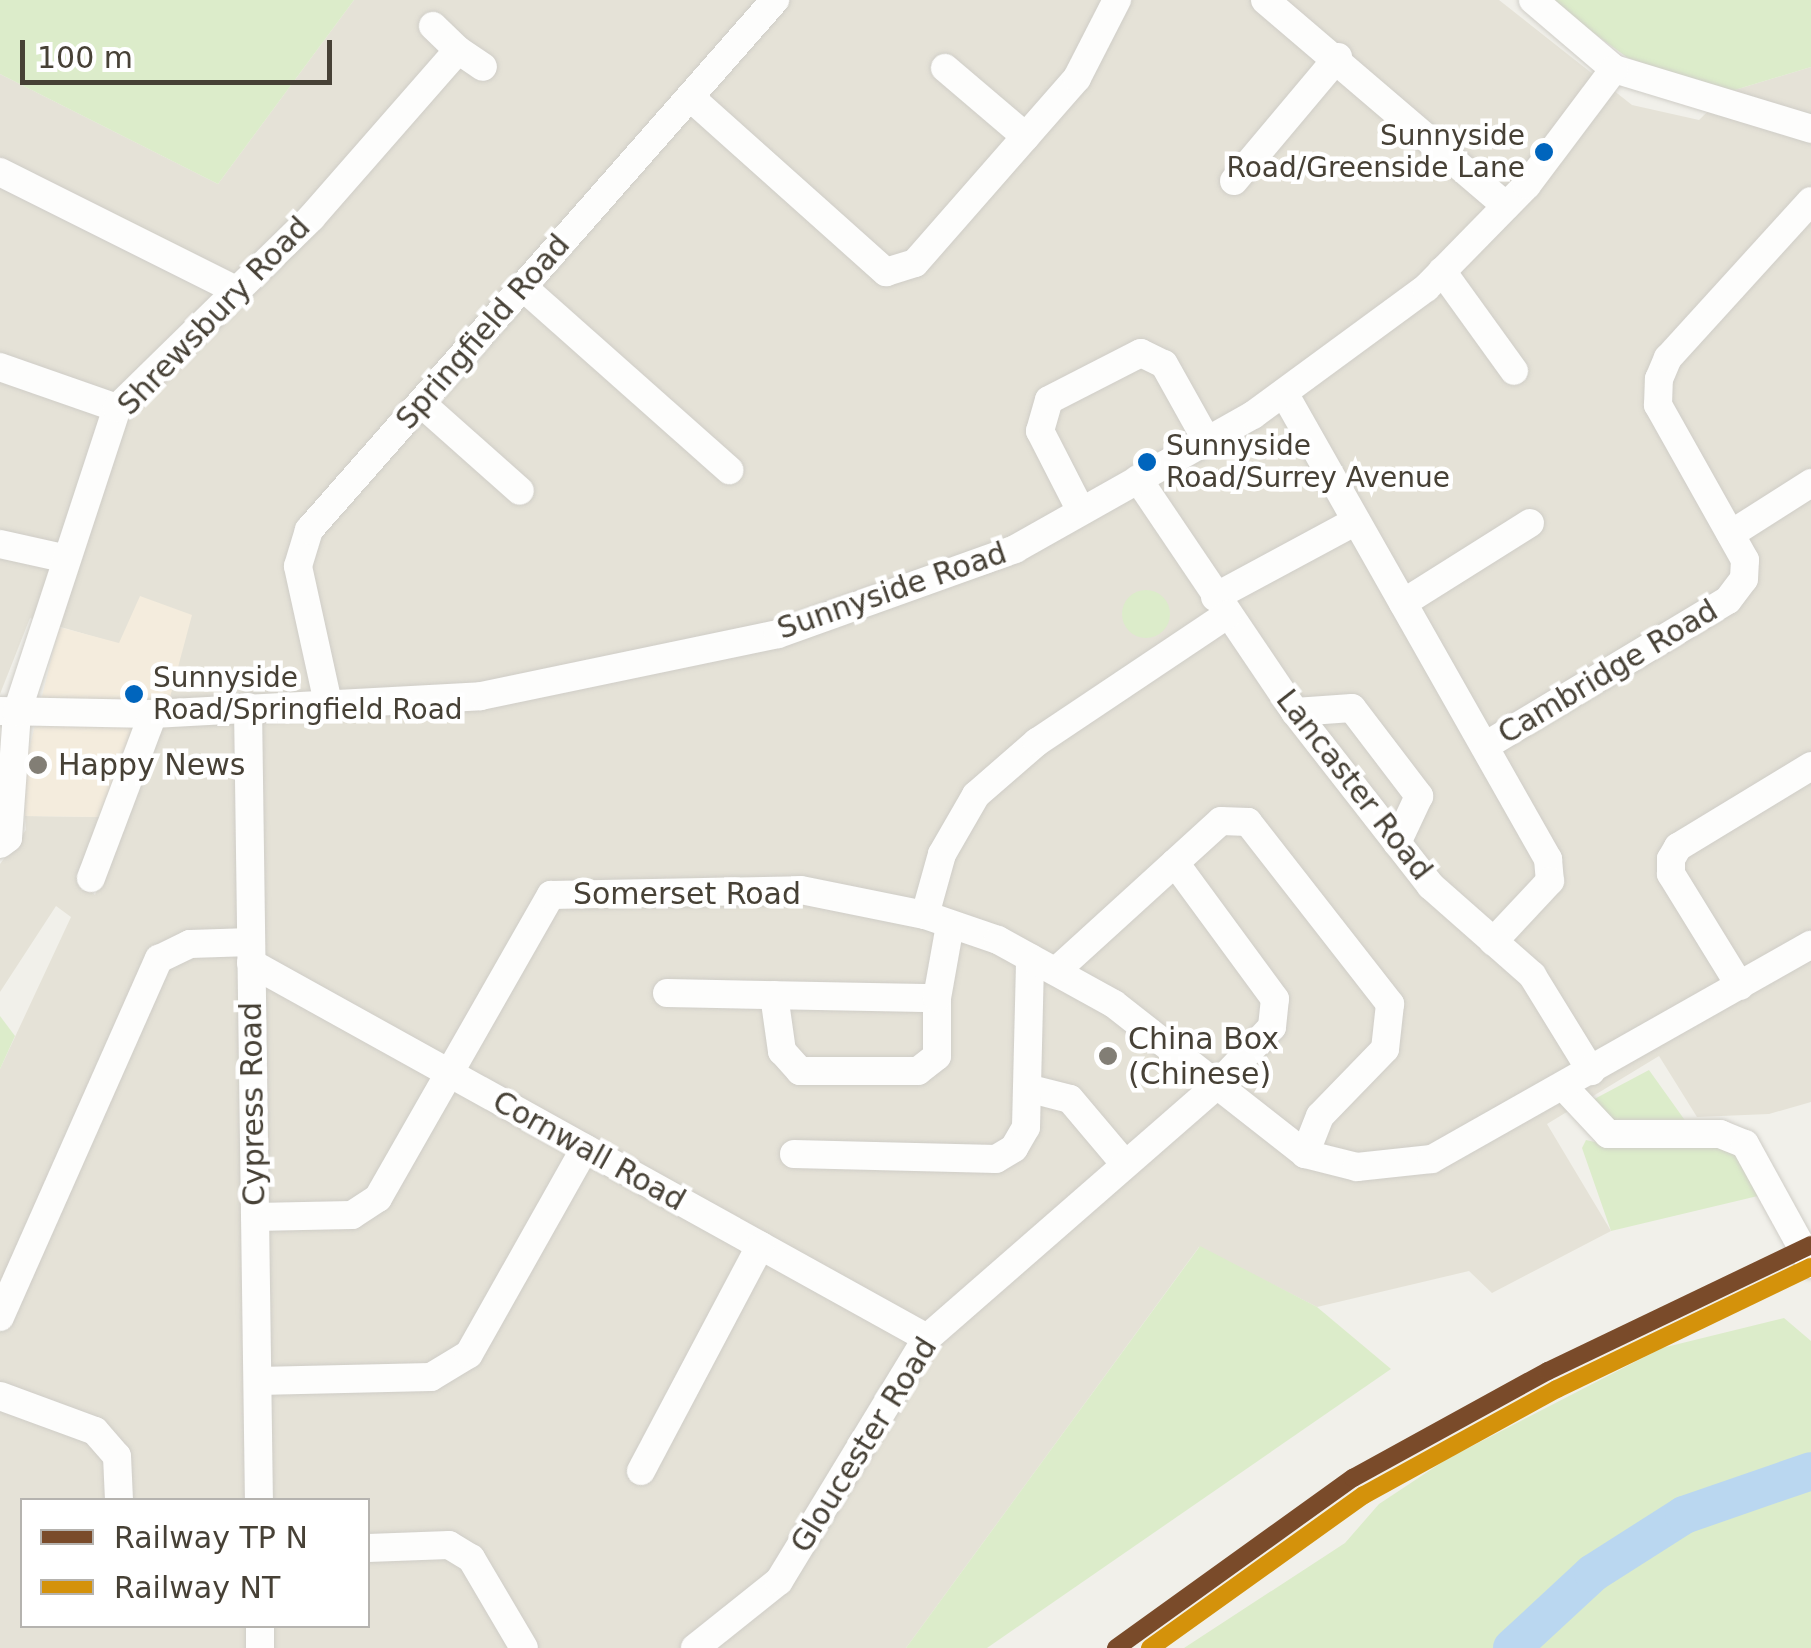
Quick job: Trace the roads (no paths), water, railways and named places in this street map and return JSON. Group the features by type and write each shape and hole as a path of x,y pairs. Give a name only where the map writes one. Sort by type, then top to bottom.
{"street":[{"name":"Springfield Road","path":"328,703 298,566 309,530 776,0"},
{"path":"690,97 886,272 915,263 1077,78 1118,0"},
{"path":"1265,0 1338,57 1506,206"},
{"path":"1533,0 1614,70 1811,129"},
{"path":"433,26 483,68"},
{"name":"Shrewsbury Road","path":"0,844 8,838 9,711 117,408 234,289 311,218 458,50"},
{"path":"1234,181 1338,57"},
{"path":"945,68 1026,137"},
{"name":"Sunnyside Road","path":"9,711 153,714 481,696 778,634 1015,548 1206,442 1284,393 1442,270 1506,206 1614,70"},
{"path":"0,172 234,289"},
{"name":"Cambridge Road","path":"1484,746 1728,600 1745,570 1731,534 1662,415 1659,379 1668,358 1811,201"},
{"path":"1442,270 1514,371"},
{"path":"523,286 729,470"},
{"path":"1082,512 1040,431 1049,400 1141,353 1164,364 1206,442"},
{"path":"0,367 117,408"},
{"path":"1284,393 1548,859 1550,881 1493,942"},
{"path":"420,403 520,491"},
{"name":"Lancaster Road","path":"1138,480 1295,712 1432,886 1532,975 1591,1071"},
{"path":"1731,534 1807,495"},
{"path":"774,995 782,1051 800,1071 918,1071 937,1056 942,854 976,795 1037,742 1221,606 1356,521"},
{"path":"1402,603 1530,523"},
{"path":"0,544 63,558"},
{"name":"Cypress Road","path":"248,707 259,1498"},
{"path":"1295,712 1352,708 1419,796 1398,843"},
{"path":"91,878 153,714"},
{"path":"1740,986 1671,874 1670,858 1678,847 1811,766"},
{"path":"794,1154 996,1158 1014,1148 1026,1126 1026,1088 1043,964 1176,863 1221,822 1248,822 1390,1004 1385,1049 1320,1116 1305,1154"},
{"name":"Gloucester Road","path":"695,1648 778,1581 927,1338 1217,1086 1272,1027 1275,998 1176,863"},
{"name":"Somerset Road","path":"255,1217 352,1215 378,1198 551,895 800,890 938,920 1043,964 1114,1004 1305,1154 1357,1167 1432,1159 1811,944"},
{"path":"0,1317 159,959 190,944 251,952"},
{"name":"Cornwall Road","path":"251,952 452,1074 927,1338"},
{"path":"667,992 937,998"},
{"path":"1563,1086 1608,1134 1720,1134 1753,1154 1811,1264"},
{"path":"1026,1088 1070,1099 1125,1164"},
{"path":"258,1381 431,1377 469,1354 584,1148"},
{"path":"641,1471 760,1246"},
{"path":"0,1396 95,1430 117,1456 119,1498"},
{"path":"370,1548 450,1545 471,1558 524,1648"}],"waterway":[{"path":"1512,1648 1593,1573 1684,1515 1811,1471"}],"rail line":[{"name":"NT","path":"1150,1648 1364,1495 1557,1389 1811,1267"}],"place":[{"name":"Sunnyside Road/Greenside Lane","path":"1544,152"},
{"name":"Sunnyside Road/Surrey Avenue","path":"1147,462"},
{"name":"Sunnyside Road/Springfield Road","path":"134,694"},
{"name":"Happy News","path":"38,765"},
{"name":"China Box (Chinese)","path":"1108,1056"}]}
